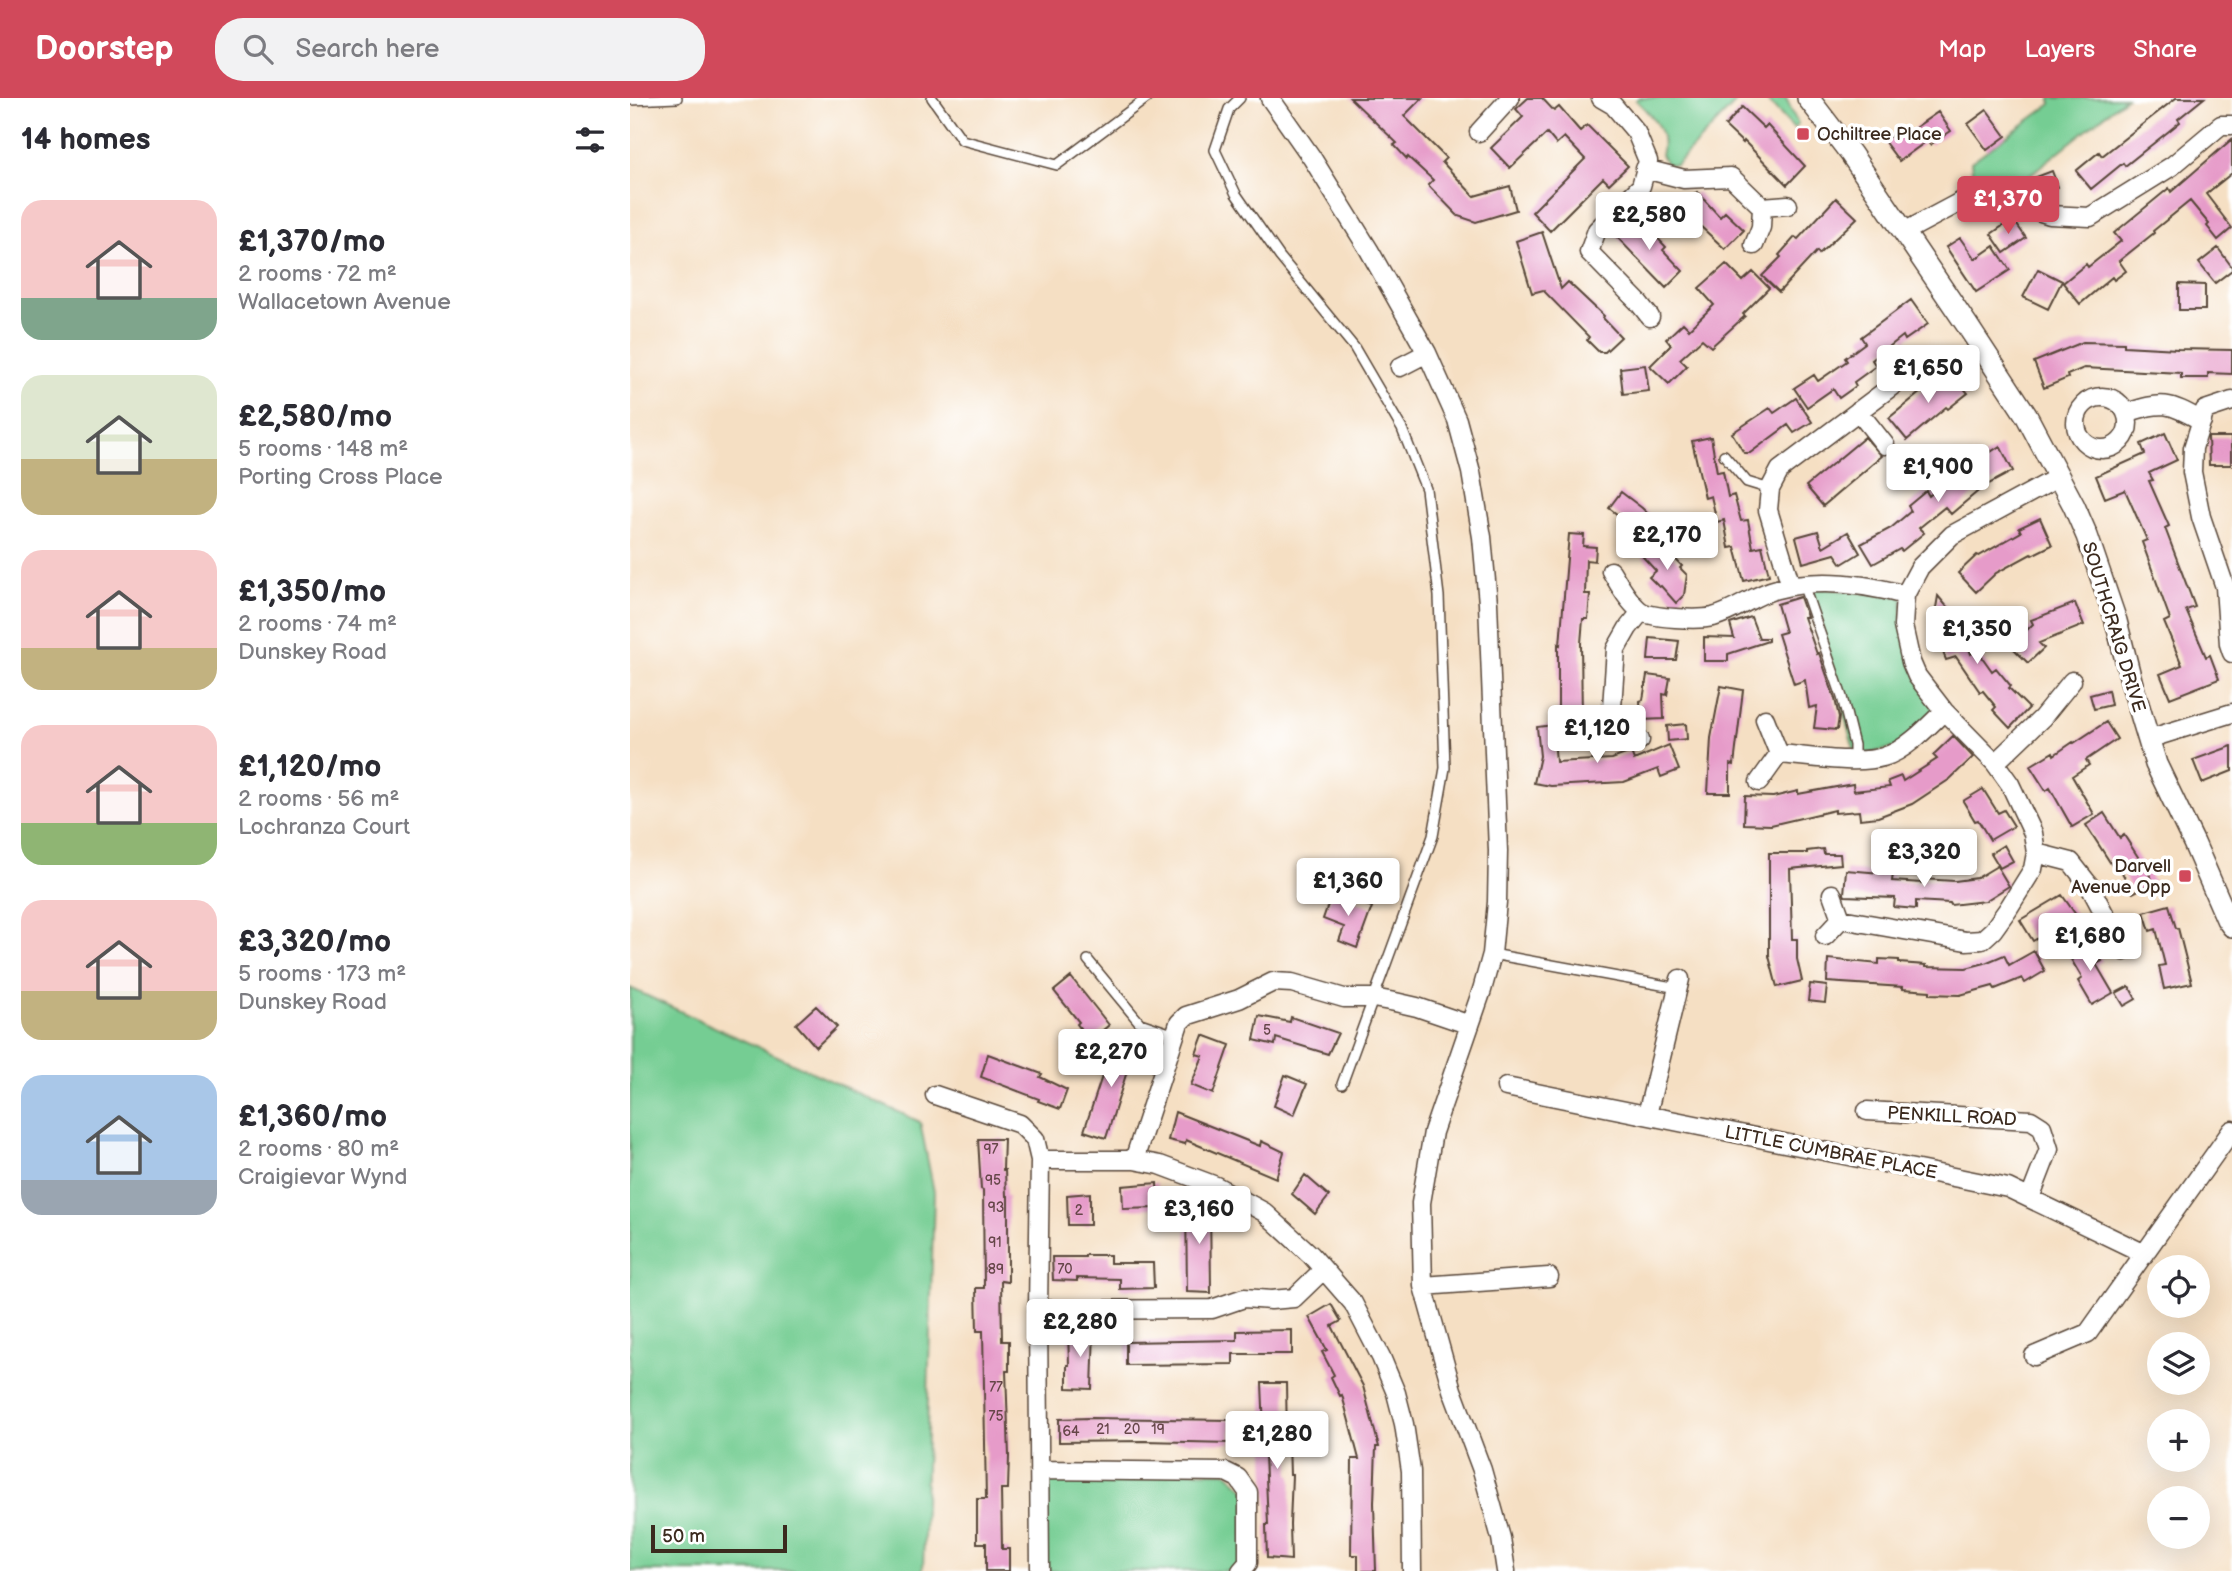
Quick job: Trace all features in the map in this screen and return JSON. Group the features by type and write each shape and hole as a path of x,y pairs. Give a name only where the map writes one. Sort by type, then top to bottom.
{"street":[{"path":"1270,98 1312,158 1369,250 1427,353 1457,420 1471,472 1482,537 1488,603 1498,851 1497,902 1492,954 1433,1132 1421,1203 1423,1286 1452,1390 1485,1481 1501,1538 1506,1571"},
{"path":"1479,132 1510,98"},
{"path":"1601,98 1613,105 1636,132 1648,161 1641,187 1597,230 1589,252 1650,317"},
{"name":"SOUTHCRAIG DRIVE","path":"1808,98 1851,154 2026,415 2059,477 2087,536 2112,608 2156,764 2232,926"},
{"path":"1904,232 1979,192 2050,215 2090,217 2172,166 2221,125 2232,125"},
{"path":"1645,169 1684,178 1731,177 1762,207 1788,205"},
{"path":"1754,245 1761,227 1762,207"},
{"path":"1400,367 1427,353"},
{"path":"1797,585 1768,510 1770,489 1780,470 1892,386"},
{"path":"2232,401 2206,410 2193,448 2192,472 2201,517 2224,587 2232,653"},
{"path":"2126,413 2156,404 2174,406 2202,421"},
{"path":"1858,411 1885,445"},
{"path":"1841,919 1966,941 1982,940 1993,930 2033,869 2036,853 2033,834 2026,814 1996,763 1944,710 1917,676 1903,626 1905,595 1920,566 1952,535 2059,477"},
{"path":"1611,571 1641,612 1668,617 1713,617 1775,589 1797,585 1837,584 1905,595"},
{"path":"1611,722 1616,649 1641,612"},
{"path":"1996,763 2042,718 2072,681"},
{"path":"1779,754 1866,760 1885,757 1900,749 1944,710"},
{"path":"2148,739 2232,713"},
{"path":"1765,719 1779,754"},
{"path":"1571,739 1611,722"},
{"path":"1611,722 1640,740"},
{"path":"1759,782 1779,754"},
{"path":"2036,853 2071,862 2088,885 2124,951"},
{"path":"1832,894 1841,919"},
{"path":"1825,936 1841,919"},
{"path":"1134,1160 1179,1023 1186,1016 1239,999 1273,982 1292,983 1344,998 1373,998 1417,1007 1470,1025"},
{"path":"1647,1115 1679,984"},
{"name":"LITTLE CUMBRAE PLACE","path":"1506,1087 2008,1188 2145,1254"},
{"path":"935,1095 1020,1124 1035,1139 1040,1160 1040,1571"},
{"name":"PENKILL ROAD","path":"1867,1111 2031,1120 2042,1127 2049,1149 2030,1198"},
{"path":"2034,1356 2088,1333 2232,1130"},
{"path":"1040,1160 1134,1160 1160,1164 1216,1186 1264,1212 1311,1255 1353,1303 1396,1393 1404,1424 1410,1471 1412,1571"},
{"path":"1038,1310 1212,1309 1244,1298 1294,1298 1323,1270"},
{"path":"1423,1286 1549,1277"},
{"path":"1039,1470 1226,1472 1238,1478 1248,1492 1248,1563 1241,1571"}],"lane":[{"path":"630,100 677,98"},
{"path":"932,98 962,140 1057,165 1147,98"},
{"path":"1240,98 1230,108 1215,150 1236,194 1280,257 1354,347 1402,429 1426,489 1439,596 1445,768 1433,836 1342,1084"},
{"path":"1724,455 1748,482 1770,489"},
{"path":"1797,585 1842,697 1854,745 1854,759"},
{"path":"1492,954 1679,984"},
{"path":"1088,960 1140,1023 1175,1035"}],"green space":[{"path":"1740,98 1676,165 1667,164 1661,155 1663,146 1660,131 1653,118 1636,100"},
{"path":"1765,98 1786,98 1798,124 1794,129"},
{"path":"2051,98 2126,98 2022,181 1985,174 1973,178 1971,162 2051,104"},
{"path":"1807,587 1903,597 1901,627 1941,710 1899,747 1856,756"},
{"path":"630,988 920,1122 934,1192 923,1571 630,1571"},
{"path":"1039,1470 1226,1472 1248,1492 1241,1571 1042,1571"}],"building":[{"path":"1350,98 1422,98 1404,116 1446,158 1442,162 1474,196 1510,186 1516,210 1476,222 1458,216 1428,185 1433,180 1408,157 1407,159 1394,145 1397,143"},
{"path":"1528,98 1542,98 1554,111 1559,107 1580,131 1587,125 1628,166 1609,184 1603,178 1550,231 1532,212 1585,159 1564,137 1556,144 1547,133 1510,168 1491,148 1523,117 1516,109"},
{"path":"2176,98 2204,98 2178,119 2180,122 2169,131 2091,189 2076,171 2099,152 2102,156"},
{"path":"1742,107 1764,128 1767,125 1805,166 1787,185 1744,141 1743,143 1725,126"},
{"path":"1987,110 2006,136 1987,150 1968,124"},
{"path":"1938,112 1951,131 1930,145 1927,141 1899,161 1884,141 1902,128 1906,134"},
{"path":"2232,139 2232,173 2206,194 2232,228 2218,240 2190,201 2119,261 2126,271 2114,280 2112,277 2080,304 2063,283 2121,241 2114,233 2169,188 2171,192"},
{"path":"2052,171 2058,187 2037,195 2031,179"},
{"path":"1697,192 1720,217 1725,212 1744,230 1725,249 1699,225 1696,228 1678,210"},
{"path":"1836,198 1857,218 1819,254 1817,251 1779,292 1762,276 1781,257 1779,255 1795,237 1798,239"},
{"path":"1630,217 1646,233 1650,230 1666,247 1663,250 1683,271 1666,288 1613,233"},
{"path":"2013,219 2026,238 2004,253 1991,234"},
{"path":"1542,232 1561,289 1568,282 1604,316 1621,337 1605,352 1599,352 1587,340 1589,337 1543,290 1532,293 1516,241"},
{"path":"1960,238 1975,259 1994,246 2010,270 1976,292 1946,247"},
{"path":"2218,248 2232,270 2215,283 2199,263"},
{"path":"1726,264 1743,281 1753,272 1769,288 1743,314 1745,316 1711,347 1702,339 1680,359 1687,366 1669,384 1650,366 1671,345 1666,339 1683,323 1689,329 1714,305 1699,288"},
{"path":"2038,269 2062,281 2048,309 2023,297"},
{"path":"2179,284 2205,285 2205,310 2179,310"},
{"path":"1911,300 1928,324 1905,340 1903,336 1872,360 1876,366 1854,382 1856,386 1839,398 1833,389 1807,407 1794,388 1814,375 1818,381 1847,361 1845,358 1865,343 1861,337"},
{"path":"2083,342 2232,350 2232,374 2208,373 2208,378 2181,378 2181,373 2084,368 2044,388 2034,362"},
{"path":"1645,365 1649,391 1623,394 1620,368"},
{"path":"1948,370 1968,393 1948,409 1946,407 1907,440 1889,418"},
{"path":"1796,398 1812,422 1794,433 1788,425 1750,453 1744,453 1732,433 1770,408 1774,413"},
{"path":"2165,433 2177,460 2149,473 2153,480 2149,481 2169,526 2165,528 2195,607 2186,610 2206,657 2210,655 2219,679 2170,698 2160,674 2182,665 2164,622 2170,619 2142,542 2147,540 2125,490 2105,498 2096,476 2145,454 2141,444"},
{"path":"1711,437 1717,472 1723,471 1728,497 1734,495 1741,521 1748,520 1753,548 1762,546 1769,575 1744,581 1735,547 1729,548 1724,520 1717,522 1711,496 1705,498 1692,441"},
{"path":"1865,437 1882,456 1823,506 1806,486"},
{"path":"2208,437 2231,437 2231,465 2209,465"},
{"path":"2000,446 2013,471 1983,487 1951,514 1945,507 1919,528 1924,533 1902,551 1900,549 1873,564 1861,544 1891,528 1911,511 1908,506 1926,491 1929,496 1949,479"},
{"path":"1905,450 1918,465 1906,476 1892,461"},
{"path":"1621,492 1664,529 1649,546 1633,530 1635,528 1609,508"},
{"path":"2040,518 2052,545 1996,573 1976,592 1958,573 1977,555 2021,532 2019,528"},
{"path":"1818,531 1823,547 1848,532 1860,553 1842,564 1835,554 1803,563 1796,537"},
{"path":"1569,534 1584,535 1583,546 1596,547 1595,561 1586,560 1585,594 1590,594 1588,619 1583,619 1581,643 1582,719 1558,720 1558,644 1560,645"},
{"path":"1659,542 1687,575 1684,595 1676,603 1649,577 1656,571 1643,557"},
{"path":"1938,596 1959,621 1971,654 1977,650 1992,671 1996,668 2011,686 2009,688 2029,708 2010,728 1993,710 1996,707 1983,691 1980,692 1956,657 1946,660 1933,626"},
{"path":"1800,597 1807,617 1804,617 1835,699 1839,717 1837,730 1814,728 1817,706 1809,708 1805,680 1794,684 1778,634 1785,632 1777,604"},
{"path":"2075,603 2084,625 2039,643 2044,648 2028,663 2011,646 2033,624 2031,620"},
{"path":"1751,617 1759,638 1768,638 1768,641 1728,654 1728,661 1704,661 1704,637 1734,638 1730,624"},
{"path":"1650,638 1679,641 1676,660 1648,660"},
{"path":"1647,675 1670,678 1667,695 1663,694 1664,719 1641,720 1640,701 1643,700"},
{"path":"1721,686 1743,690 1734,765 1730,764 1730,793 1708,793 1711,738"},
{"path":"2108,690 2111,705 2094,709 2090,695"},
{"path":"2106,722 2117,739 2086,760 2089,765 2072,776 2094,814 2072,827 2050,788 2046,791 2030,766 2053,752 2054,755"},
{"path":"1686,724 1687,739 1668,741 1667,726"},
{"path":"1553,725 1556,762 1612,759 1631,752 1634,760 1669,745 1679,770 1661,777 1658,769 1624,782 1551,786 1534,783 1540,756 1537,727"},
{"path":"1953,736 1973,757 1950,779 1912,804 1878,817 1860,819 1859,811 1835,813 1835,810 1771,825 1744,824 1745,796 1773,797 1853,784 1854,791 1890,787 1888,781 1901,776 1903,781 1937,759 1933,755"},
{"path":"2232,746 2232,771 2202,783 2193,760"},
{"path":"1983,789 1998,813 2004,810 2014,826 1990,840 1963,801"},
{"path":"2104,813 2120,838 2124,835 2154,882 2133,893 2119,867 2115,870 2086,825"},
{"path":"2004,845 2013,861 2000,868 1991,853"},
{"path":"1823,849 1824,854 1840,854 1841,864 1790,869 1792,939 1797,939 1797,959 1802,981 1777,987 1769,956 1769,853 1807,853"},
{"path":"1997,866 2009,886 1985,901 1951,905 1916,901 1916,909 1894,907 1895,898 1844,894 1846,870 1893,874 1892,881 1922,883 1922,879 1955,881 1977,878"},
{"path":"1332,893 1372,907 1357,948 1339,941 1344,927 1323,919"},
{"path":"2062,895 2076,915 2033,941 2020,920"},
{"path":"2169,905 2178,928 2192,983 2164,989 2159,966 2165,965 2156,929 2150,931 2144,912"},
{"path":"2090,941 2102,961 2096,964 2113,993 2092,1005 2078,981 2082,978 2068,954"},
{"path":"2034,951 2045,971 2025,983 2022,978 1995,989 1993,986 1960,995 1930,994 1930,991 1903,987 1827,982 1828,959 1879,964 1879,959 1899,960 1899,963 1926,967 1966,968 2004,955 2009,965"},
{"path":"1071,977 1109,1025 1090,1041 1077,1024 1079,1022 1054,991"},
{"path":"1810,984 1827,986 1825,1003 1808,1001"},
{"path":"2129,986 2136,999 2124,1006 2116,993"},
{"path":"816,1006 837,1027 816,1047 796,1024"},
{"path":"1259,1016 1290,1022 1291,1017 1338,1033 1328,1054 1276,1038 1275,1045 1254,1040"},
{"path":"1203,1035 1230,1045 1213,1094 1191,1085 1203,1056 1196,1054"},
{"path":"1115,1040 1140,1050 1134,1067 1129,1065 1106,1138 1084,1131 1104,1070 1107,1071"},
{"path":"988,1054 1042,1074 1040,1077 1067,1090 1060,1109 981,1077"},
{"path":"1285,1075 1307,1084 1294,1115 1274,1106"},
{"path":"1175,1112 1260,1146 1261,1141 1284,1152 1276,1178 1186,1140 1185,1144 1168,1140"},
{"path":"978,1139 1004,1139 1003,1170 1008,1196 1008,1282 1001,1281 1002,1341 1009,1341 1009,1371 1006,1371 1009,1456 1008,1489 1001,1489 1002,1549 1009,1549 1009,1571 986,1571 986,1543 977,1543 977,1499 986,1499 983,1331 977,1331 976,1288 984,1288 983,1190"},
{"path":"1305,1175 1329,1196 1315,1214 1292,1194"},
{"path":"1157,1183 1158,1208 1123,1209 1122,1186"},
{"path":"1090,1193 1090,1225 1068,1225 1067,1195"},
{"path":"1186,1199 1210,1199 1211,1293 1187,1292"},
{"path":"1110,1255 1110,1263 1153,1263 1154,1288 1120,1289 1120,1279 1053,1280 1052,1257"},
{"path":"1331,1304 1341,1321 1332,1326 1363,1386 1379,1447 1376,1447 1374,1503 1376,1571 1358,1571 1358,1555 1351,1555 1352,1459 1359,1459 1342,1395 1340,1396 1331,1377 1334,1375 1322,1352 1327,1350 1309,1317"},
{"path":"1068,1329 1094,1329 1092,1389 1067,1388"},
{"path":"1292,1330 1292,1354 1233,1354 1233,1364 1126,1365 1126,1342 1237,1340 1237,1331"},
{"path":"1262,1383 1286,1383 1287,1440 1292,1475 1291,1560 1267,1558"},
{"path":"1059,1419 1231,1420 1231,1443 1059,1442"}],"place":[{"name":"Ochiltree Place","path":"1803,134"},
{"name":"Darvell Avenue Opp","path":"2185,876"}]}
